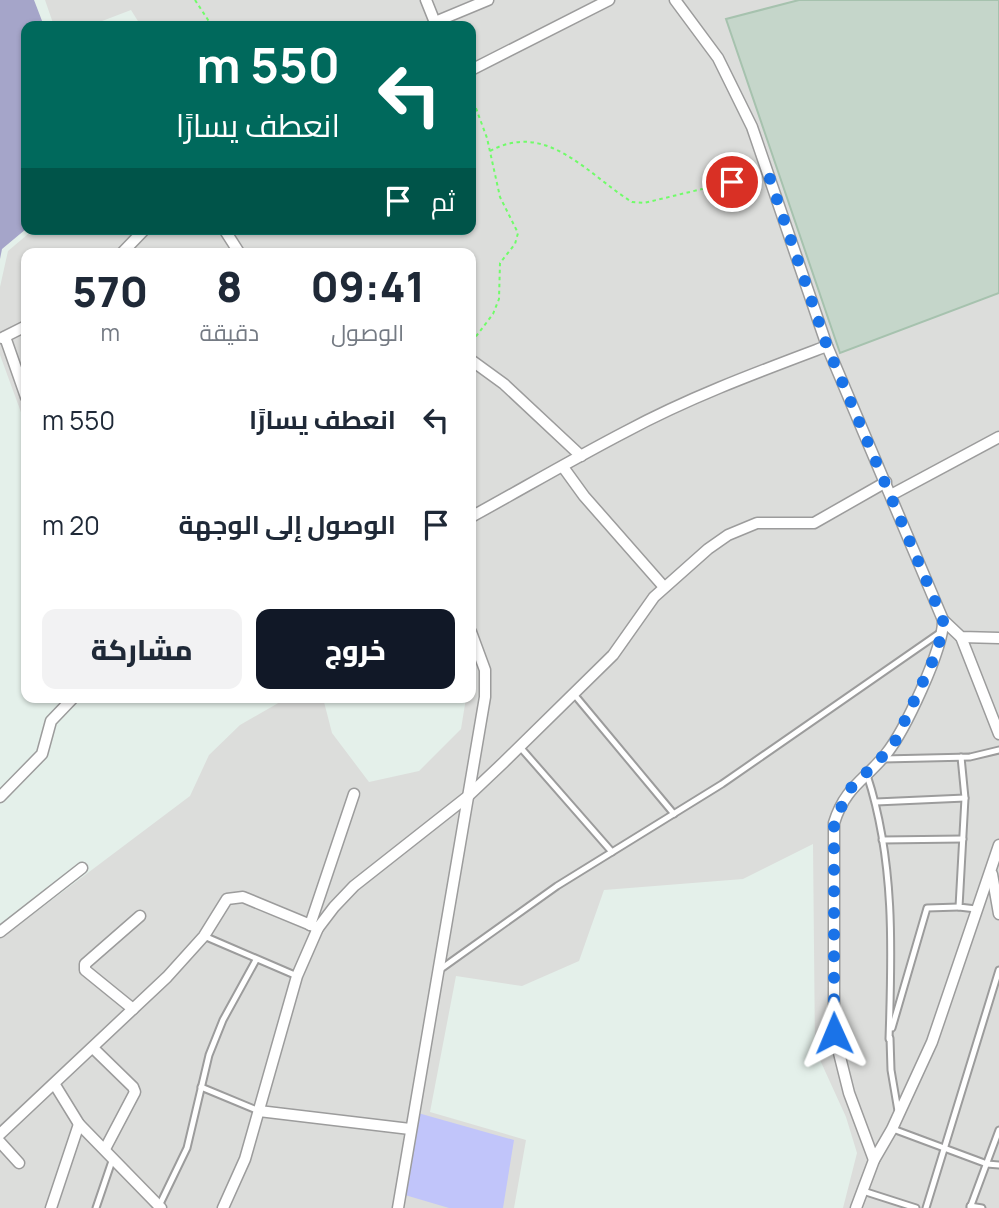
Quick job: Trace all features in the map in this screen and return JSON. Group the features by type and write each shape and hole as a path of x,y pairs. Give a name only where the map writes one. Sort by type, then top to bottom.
{"street":[{"path":"426,0 435,21"},
{"path":"442,21 488,0"},
{"path":"476,67 609,0"},
{"path":"675,0 730,78 752,127 827,346 886,482 943,625 961,637 999,639"},
{"path":"127,248 139,235"},
{"path":"21,328 2,338 21,385"},
{"path":"476,514 680,405 744,377 827,346"},
{"path":"476,364 504,384 581,456"},
{"path":"891,495 999,437"},
{"path":"563,467 584,496 664,587"},
{"path":"314,926 354,886 467,797 612,654 664,587 708,549 745,526 772,521 790,524 814,523 886,482"},
{"path":"874,1160 849,1093 834,1033 834,822 850,789 883,758 901,731 943,625"},
{"path":"961,637 999,734"},
{"path":"398,1208 486,684 485,670 476,646"},
{"path":"0,797 42,754 51,721 69,703"},
{"path":"223,1208 245,1159 297,976 354,794"},
{"path":"856,1208 874,1160 892,1129 932,1042 999,845"},
{"path":"0,932 82,868"},
{"path":"991,871 999,915"},
{"path":"0,1134 133,1009 204,936 222,905 233,897 253,901 314,926"},
{"path":"133,1009 85,970 86,964 140,916"},
{"path":"93,1048 135,1092 109,1153"},
{"path":"55,1085 79,1124 160,1207"},
{"path":"259,1111 410,1129"},
{"path":"51,1208 79,1124"},
{"path":"0,1142 19,1163"}],"lane":[{"path":"436,972 556,886 674,814 784,742 943,625"},
{"path":"573,693 674,814"},
{"path":"519,747 612,852"},
{"path":"883,758 961,757 999,750"},
{"path":"959,907 965,798 961,757"},
{"path":"866,772 876,802 882,840 892,949 889,1039 899,1114"},
{"path":"876,802 965,798"},
{"path":"882,840 963,839"},
{"path":"889,1039 928,908 959,907 977,910"},
{"path":"204,936 297,976"},
{"path":"160,1207 187,1148 209,1055 223,1020 256,960"},
{"path":"926,1208 999,970"},
{"path":"201,1087 259,1111"},
{"path":"892,1129 987,1164 999,1165"},
{"path":"982,1208 970,1207 999,1130"},
{"path":"96,1208 109,1153"},
{"path":"863,1191 916,1208"}],"path":[{"path":"195,0 209,21"},
{"path":"476,110 490,151 500,197 518,233 515,244 500,263 499,299 493,314 476,336"},
{"path":"490,151 513,142 548,145 571,156 632,202 644,203 768,173"}],"shaded area":[{"path":"0,0 34,0 42,21 21,21 21,233 2,249 0,259"},
{"path":"45,0 999,0 999,1208 843,1208 857,1153 846,1117 815,1049 813,844 743,879 604,890 579,961 522,986 456,976 430,1112 526,1140 514,1208 0,1208 0,939 190,796 209,755 240,725 278,703 324,703 332,733 369,782 419,771 461,729 465,703 476,703 476,248 21,248 21,412 0,355 0,287 8,251 27,235 476,235 476,21 138,21 131,10 102,21 52,21"},
{"path":"418,1113 514,1140 503,1208 449,1208 405,1195"}],"building":[{"path":"799,0 999,0 999,293 840,353 726,19"}],"route":[{"path":"732,182 768,173 827,346 943,620 943,631 934,658 893,746 850,789 834,822 834,1033"}]}
